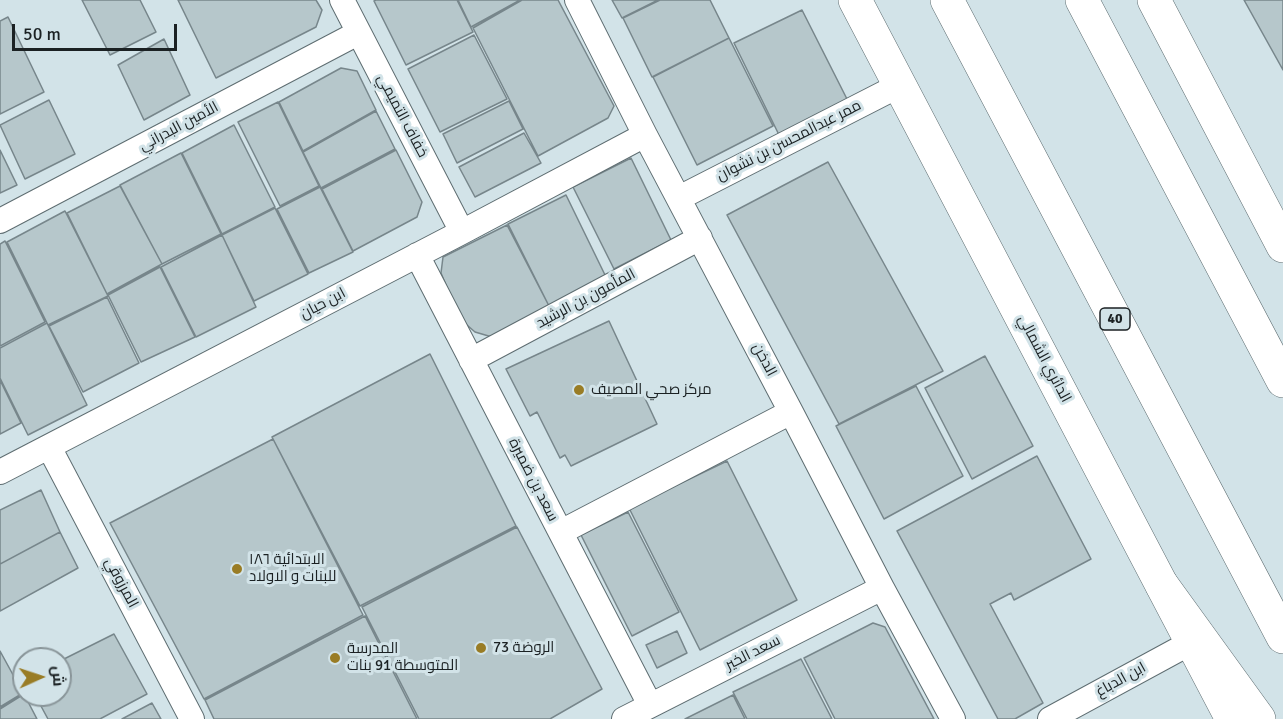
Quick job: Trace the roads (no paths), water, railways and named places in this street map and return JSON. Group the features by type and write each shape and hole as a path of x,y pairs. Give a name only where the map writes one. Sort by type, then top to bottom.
{"main road":[{"name":"الدائري الشمالي","path":"855,0 1232,719"},
{"name":"40","path":"947,0 1283,637"},
{"path":"1082,0 1283,381"},
{"path":"1154,0 1283,246"},
{"path":"1162,585 1258,719"}],"street":[{"name":"خفاف التميمي","path":"342,0 462,232"},
{"name":"الدخن","path":"577,0 645,135 953,719"},
{"name":"الأمين البدراني","path":"0,221 358,33"},
{"name":"ممر عبدالمحسن بن نشوان","path":"679,198 900,85"},
{"name":"ابن حيان","path":"0,472 645,135"},
{"name":"المأمون بن الرشيد","path":"471,360 700,238"},
{"name":"سعد بن ضميرة","path":"417,255 650,705"},
{"path":"561,532 791,412"},
{"name":"المرزوقي","path":"49,447 192,719"},
{"name":"سعد الخير","path":"624,719 882,588"},
{"name":"ابن الدباغ","path":"1050,719 1191,642"}],"place":[{"name":"مركز صحي المصيف","path":"579,390"},
{"name":"الابتدائية ١٨٦ للبنات و الاولاد","path":"237,569"},
{"name":"الروضة 73","path":"481,648"},
{"name":"المدرسة المتوسطة 91 بنات","path":"335,658"}]}
